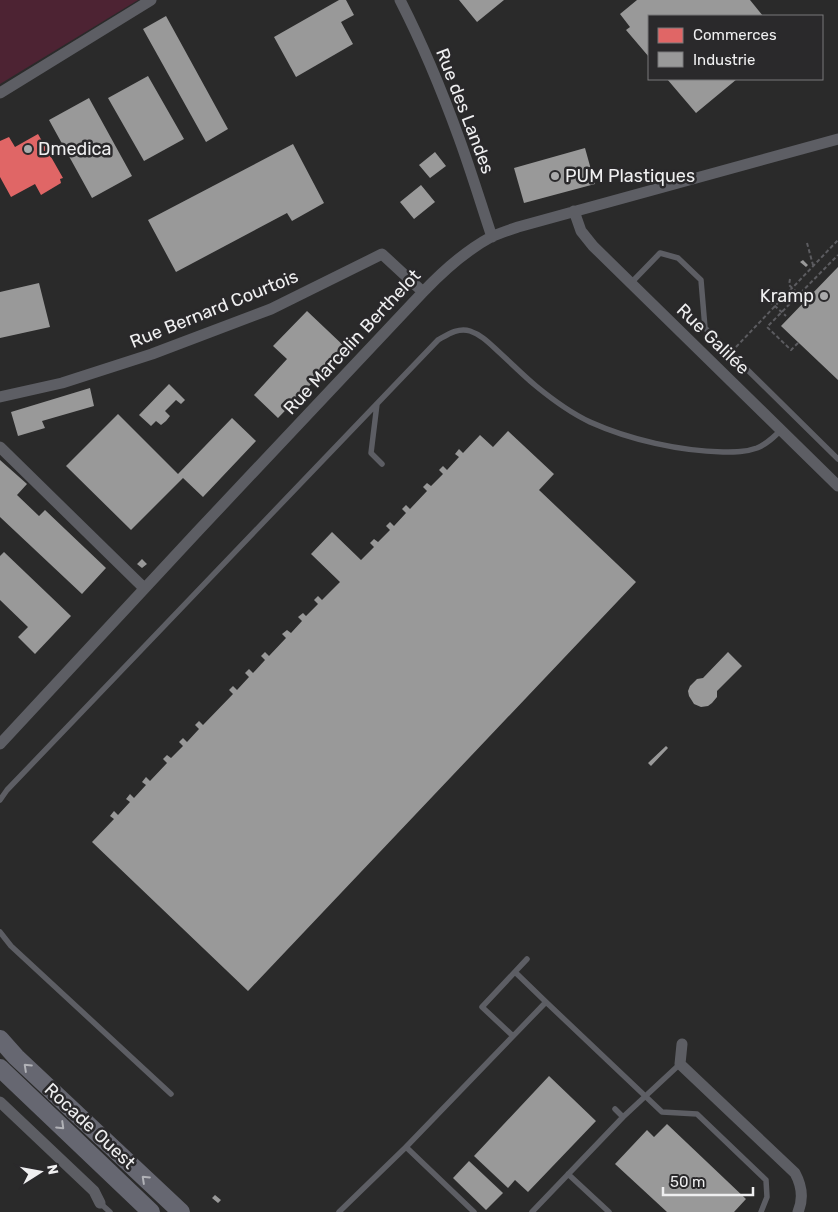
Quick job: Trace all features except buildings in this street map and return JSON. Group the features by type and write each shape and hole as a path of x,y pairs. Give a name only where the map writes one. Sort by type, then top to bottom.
{"main road":[{"name":"Rocade Ouest","path":"0,1040 181,1212"},
{"path":"0,1068 151,1212"}],"street":[{"path":"0,93 150,0"},
{"name":"Rue des Landes","path":"400,0 420,41 443,97 465,154 492,237"},
{"name":"Rue Marcelin Berthelot","path":"0,744 422,292 461,257 492,237 518,227 838,139"},
{"name":"Rue Galilée","path":"574,211 577,222 586,239 838,486"},
{"name":"Rue Bernard Courtois","path":"0,397 62,383 152,354 271,309 382,254 422,292"},
{"path":"0,447 144,588"},
{"path":"682,1044 680,1064 795,1173 800,1182 802,1193 798,1212"},
{"path":"0,1102 94,1191 100,1203"}],"lane":[{"path":"631,283 660,253 678,258 701,280 705,328 838,459"},
{"path":"0,800 7,790 438,340 451,332 467,330 481,336 537,386 563,406 590,422 632,437 670,447 702,452 746,451 768,443 781,430"},
{"path":"377,404 371,454 382,464"},
{"path":"0,932 11,946 171,1094"},
{"path":"513,1036 482,1007 527,959"},
{"path":"515,972 662,1112 697,1114 766,1180 766,1197 760,1212"},
{"path":"343,1211 546,1002"},
{"path":"532,1212 623,1117 680,1064"},
{"path":"615,1109 623,1117"},
{"path":"406,1147 474,1212"},
{"path":"568,1174 608,1212"},
{"path":"100,1203 110,1212"}],"path":[{"path":"730,353 838,240"},
{"path":"808,243 813,266"},
{"path":"798,343 791,350 767,327 838,254"},
{"path":"790,279 789,285 803,298"},
{"path":"769,302 786,316"}],"shaded area":[{"path":"0,0 138,0 0,84"}],"place":[{"name":"Dmedica","path":"28,149"},
{"name":"PUM Plastiques","path":"555,176"},
{"name":"Kramp","path":"824,296"}]}
